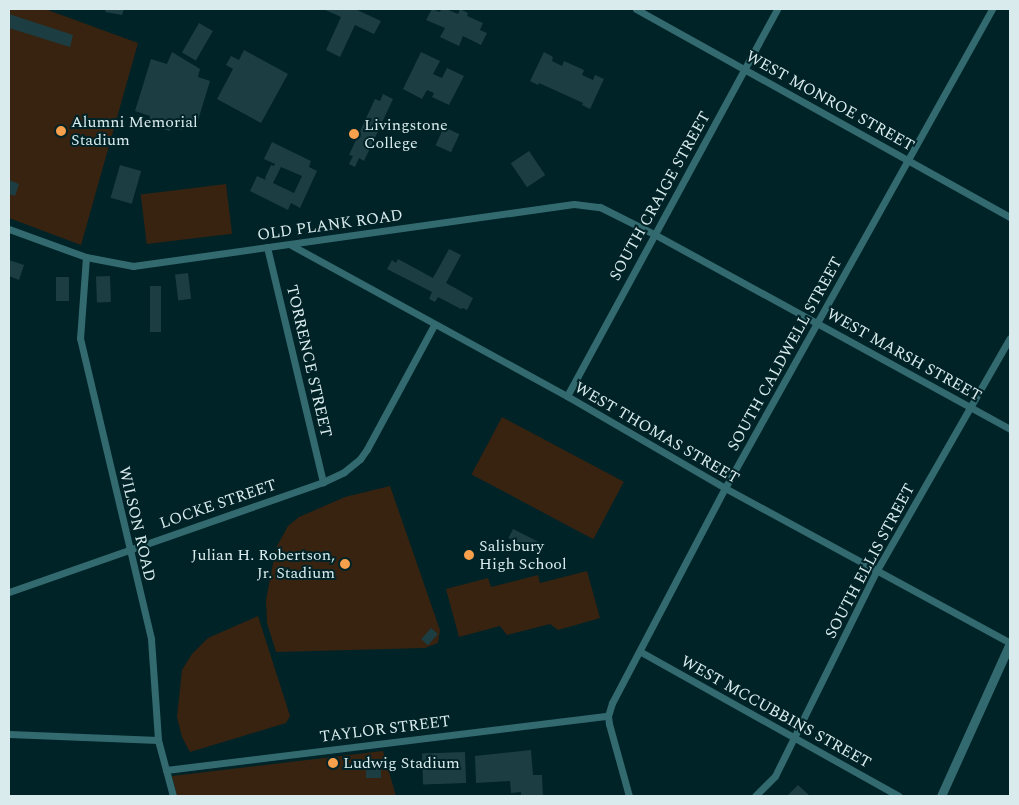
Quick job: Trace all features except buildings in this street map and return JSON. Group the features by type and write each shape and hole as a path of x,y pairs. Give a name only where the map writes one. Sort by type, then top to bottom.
{"street":[{"name":"WEST MONROE STREET","path":"636,9 1010,217"},
{"name":"SOUTH CRAIGE STREET","path":"567,396 777,9"},
{"name":"SOUTH CALDWELL STREET","path":"608,716 612,704 641,652 725,488 992,9"},
{"name":"OLD PLANK ROAD","path":"9,230 86,257 133,266 574,204 600,207 654,234"},
{"name":"WEST MARSH STREET","path":"654,234 1010,429"},
{"name":"WEST THOMAS STREET","path":"291,244 434,325 567,396 725,488 1010,643"},
{"name":"TORRENCE STREET","path":"267,247 323,482"},
{"name":"WILSON ROAD","path":"86,257 80,338 128,549 151,639 158,740 173,796"},
{"name":"LOCKE STREET","path":"9,592 323,482 344,472 360,459 434,325"},
{"name":"SOUTH ELLIS STREET","path":"755,796 775,776 795,739 877,570 1010,338"},
{"path":"941,796 1010,643"},
{"name":"WEST MCCUBBINS STREET","path":"641,652 899,796"},
{"path":"608,716 629,796"},
{"name":"TAYLOR STREET","path":"166,770 608,716"},
{"path":"9,734 158,740"}],"shaded area":[{"name":"Alumni Memorial Stadium","path":"9,9 45,9 138,43 81,245 9,218"},
{"path":"226,184 232,234 147,244 141,194"},
{"path":"502,417 624,482 593,539 471,474"},
{"name":"Julian H. Robertson, Jr. Stadium","path":"390,486 440,630 438,643 425,648 276,652 267,623 266,600 276,548 288,526 299,517 345,497"},
{"path":"587,571 600,618 558,630 550,624 507,635 500,626 459,637 446,589 488,578 491,587 538,575 540,583"},
{"path":"258,616 290,716 286,723 190,752 182,737 177,717 182,670 192,654 208,638"},
{"name":"Ludwig Stadium","path":"383,751 396,796 177,796 172,776"}],"place":[{"name":"Alumni Memorial Stadium","path":"61,131"},
{"name":"Livingstone College","path":"354,134"},
{"name":"Salisbury High School","path":"469,555"},
{"name":"Julian H. Robertson, Jr. Stadium","path":"345,564"},
{"name":"Ludwig Stadium","path":"333,763"}]}
